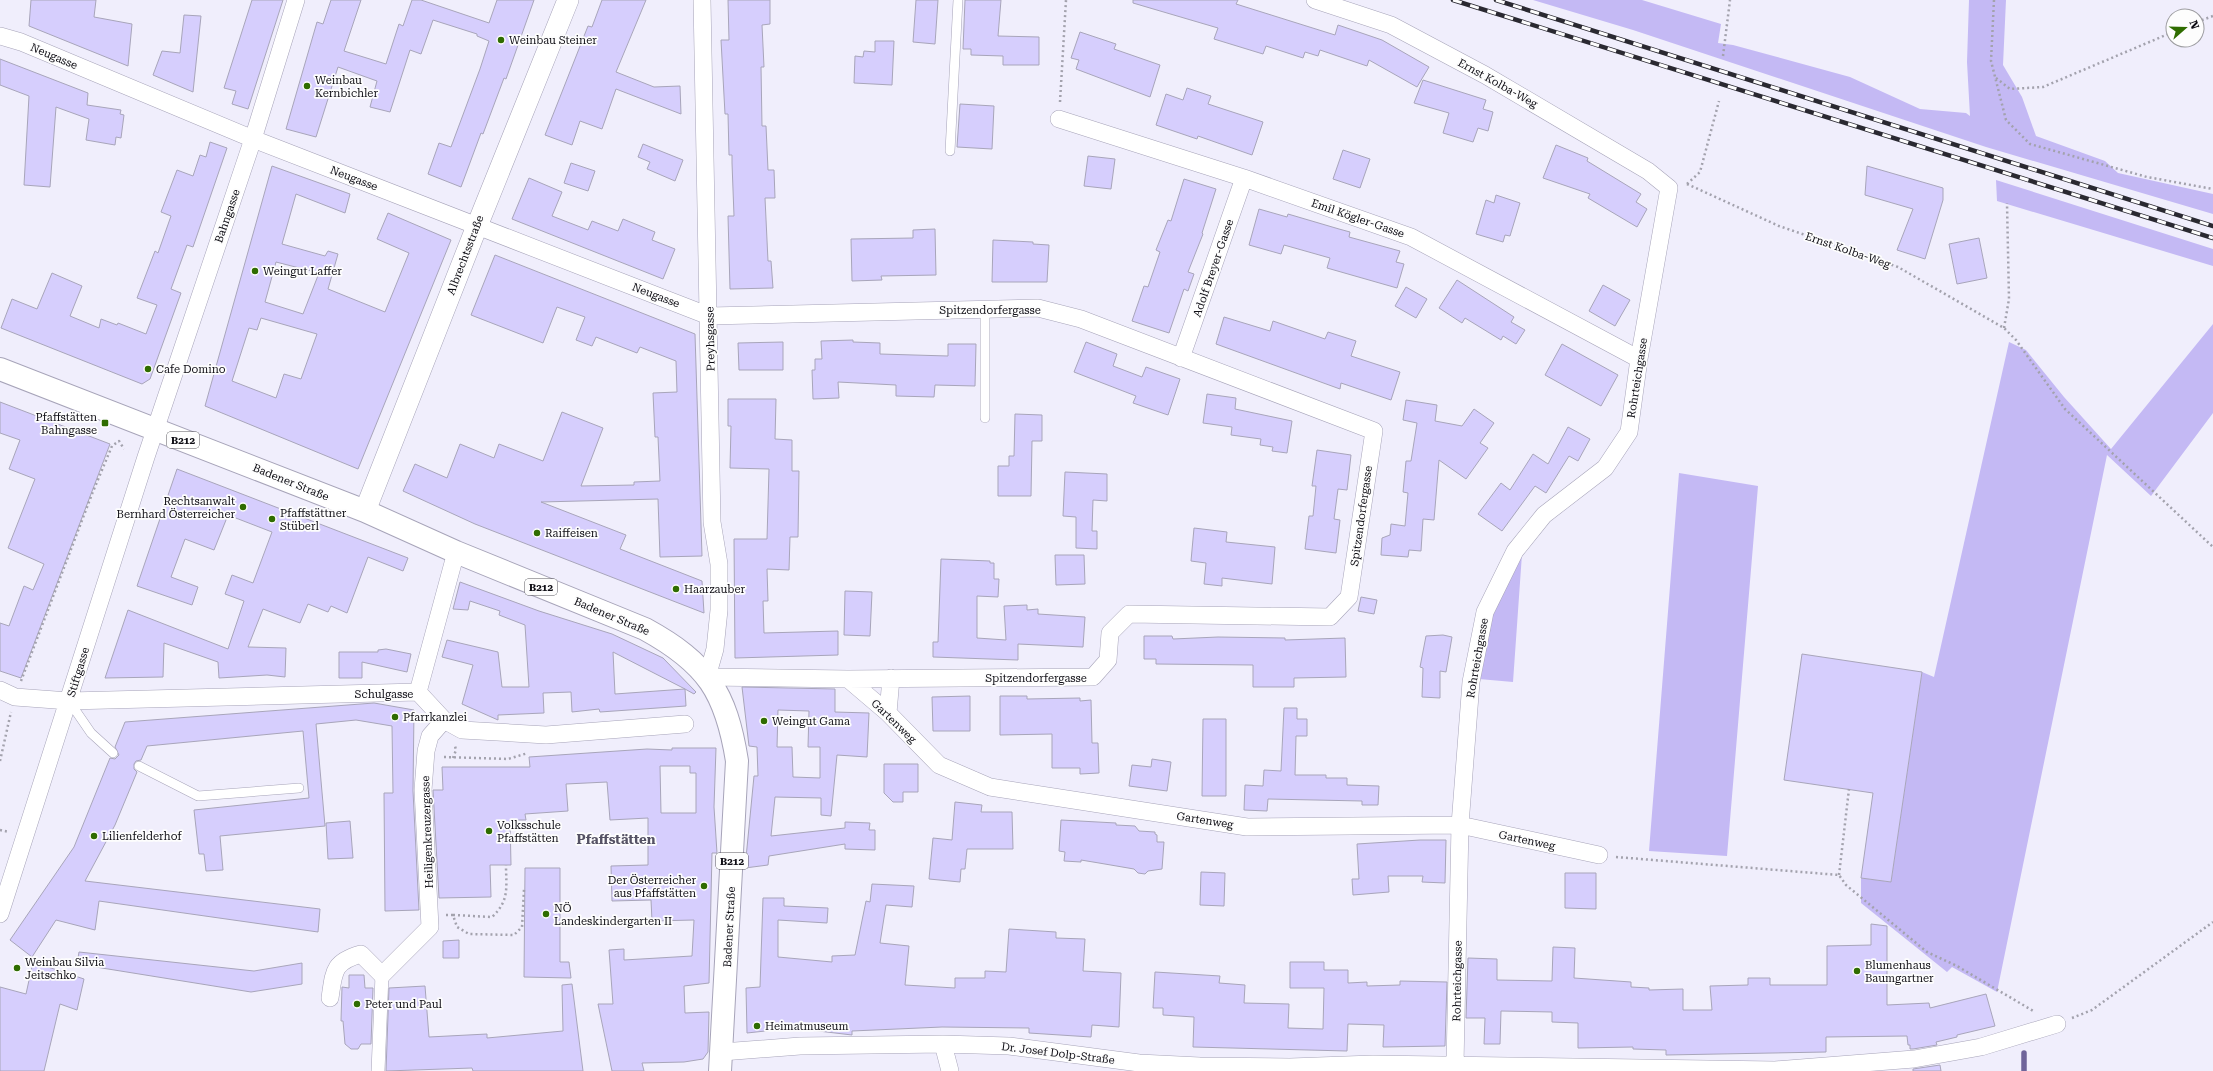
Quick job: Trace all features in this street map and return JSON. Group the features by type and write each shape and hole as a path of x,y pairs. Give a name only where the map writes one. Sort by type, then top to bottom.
{"main road":[{"name":"Badener Straße","path":"0,369 365,511 456,552 645,629 674,645 707,677 725,706 733,733 737,761 721,1061"}],"street":[{"name":"Bahngasse","path":"155,430 253,139 296,0"},
{"name":"Albrechtsstraße","path":"365,511 568,0"},
{"name":"Preyhsgasse","path":"702,0 712,522 719,571 719,610 715,649 707,677"},
{"name":"Ernst Kolba-Weg","path":"1315,0 1391,25 1465,64 1648,171 1669,188"},
{"name":"Neugasse","path":"0,36 21,42 253,139 709,316"},
{"name":"Emil Kögler-Gasse","path":"1059,119 1244,178 1411,237 1639,359"},
{"name":"Adolf Breyer-Gasse","path":"1181,358 1244,178"},
{"name":"Rohrteichgasse","path":"1455,1065 1460,826 1471,682 1485,612 1515,551 1544,515 1605,468 1629,432 1639,359 1669,188"},
{"name":"Spitzendorfergasse","path":"707,677 848,679 1093,677 1108,660 1110,633 1129,614 1330,617 1349,597 1374,432 1081,319 1038,308 709,316"},
{"name":"Stiftgasse","path":"0,914 155,430"},
{"path":"418,692 456,552"},
{"path":"888,713 891,678"},
{"name":"Gartenweg","path":"848,679 888,713 939,765 990,787 1247,827 1460,826 1599,855"},
{"name":"Schulgasse","path":"7,694 69,701 418,692 444,720 462,730 546,735 685,724"},
{"name":"Heiligenkreuzergasse","path":"430,921 423,790 426,751 430,736 444,720"},
{"path":"378,1071 382,976 430,921"},
{"path":"330,998 333,974 344,959 361,954 382,976"},
{"name":"Dr. Josef Dolp-Straße","path":"721,1061 800,1046 942,1044 1009,1046 1140,1063 1200,1066 1455,1065 1775,1070 1914,1059 1981,1047 2057,1024"},
{"path":"942,1044 950,1071"}],"lane":[{"path":"950,151 958,0"},
{"path":"985,309 985,418"},
{"path":"69,701 91,733 112,752"},
{"path":"139,766 198,796 299,788"}],"path":[{"path":"1059,119 1066,0"},
{"path":"1723,56 1730,0"},
{"path":"1994,0 1991,61 2006,120 2030,144 2147,177 2213,189"},
{"path":"1996,78 2010,88 2043,87 2165,35"},
{"name":"Ernst Kolba-Weg","path":"1719,101 1700,172 1687,184 1779,226 1898,268 2004,328 2016,340 2065,408 2213,547"},
{"path":"2004,328 2009,300 2007,203"},
{"path":"0,761 7,694 112,446 120,441 124,449"},
{"path":"440,755 446,758 508,759 528,754"},
{"path":"1849,789 1839,875 1846,885 1926,952 1957,966 2057,1024 2092,1010 2213,922"},
{"path":"1599,855 1839,875"},
{"path":"430,921 453,915 492,917 501,909 507,896 506,865"},
{"path":"453,915 457,927 468,934 514,935 523,924 524,890"}],"shaded area":[{"path":"1533,0 1642,0 1721,24 1718,43 1733,45 1850,77 1920,109 1966,113 1970,116 1967,62 1969,0 2006,0 2003,65 2022,97 2036,136 2105,161 2118,173 2213,194 2213,214 1986,147 1633,30"},
{"path":"1996,180 2213,249 2213,266 1997,201"},
{"path":"2213,324 2213,413 2151,496 2107,455 1997,992 1952,967 1947,972 1861,903 1861,878 1891,882 1922,672 1934,677 2009,342 2026,350 2064,397 2111,449"},
{"path":"1679,473 1758,486 1727,856 1649,851"},
{"path":"1522,554 1513,682 1479,679 1490,614"}],"building":[{"path":"31,0 96,0 94,17 132,24 128,66 29,26"},
{"path":"252,0 283,0 248,109 232,104 236,91 224,88"},
{"path":"331,0 361,0 344,51 386,64 399,24 403,26 412,0 421,0 489,23 497,0 534,0 506,79 504,78 483,134 481,133 461,187 428,174 439,143 451,147 480,69 489,41 477,36 477,34 433,20 421,54 410,50 390,112 370,107 377,81 338,67 316,137 286,129 317,22 323,24"},
{"path":"602,0 646,0 616,72 654,87 680,86 681,114 616,89 602,129 580,121 572,145 545,135 588,26 592,27"},
{"path":"728,0 770,0 770,24 762,25 764,67 761,67 762,126 766,126 768,170 774,170 775,198 765,198 768,261 771,261 773,288 730,289 728,216 734,216 732,155 729,155 728,114 725,114 721,40 729,40"},
{"path":"916,0 938,0 935,44 913,42"},
{"path":"965,0 1001,0 998,36 1039,37 1039,65 1003,65 1003,56 971,55 971,49 963,49"},
{"path":"1133,0 1238,0 1236,4 1335,35 1338,25 1382,40 1429,67 1417,87 1369,60 1367,66 1320,50 1318,56 1305,52 1303,58 1266,46 1263,54 1214,39 1218,28 1133,3"},
{"path":"184,15 201,16 193,92 153,75 162,51 180,53"},
{"path":"1080,32 1116,44 1114,49 1160,65 1150,97 1076,69 1079,60 1071,58"},
{"path":"875,41 894,41 892,85 854,83 855,56 863,57 864,51 875,52"},
{"path":"0,59 88,93 87,105 121,110 120,114 124,115 121,138 116,137 115,145 86,140 89,119 56,107 50,187 24,185 29,96 0,85"},
{"path":"1423,80 1486,100 1483,109 1493,112 1488,131 1478,128 1473,142 1443,133 1449,113 1414,103"},
{"path":"1187,88 1211,96 1208,104 1263,122 1252,155 1198,136 1197,139 1156,125 1166,94 1183,100"},
{"path":"960,104 994,106 992,149 957,147"},
{"path":"210,142 227,148 193,247 187,245 171,289 181,293 150,379 142,384 1,328 12,299 37,309 52,273 82,286 70,316 99,328 101,319 117,325 118,323 146,334 157,305 137,298 155,251 158,253 171,216 161,212 177,170 193,176 200,155 206,157"},
{"path":"643,144 683,160 675,181 647,169 650,162 638,157"},
{"path":"1556,145 1588,158 1587,161 1641,194 1636,202 1647,209 1637,227 1588,198 1590,194 1543,178"},
{"path":"1343,150 1370,159 1360,188 1333,179"},
{"path":"1088,156 1115,159 1111,189 1084,186"},
{"path":"571,163 595,171 588,191 564,183"},
{"path":"272,166 350,194 345,213 296,194 282,244 325,256 328,251 338,254 328,289 385,312 409,253 377,239 388,213 451,240 358,469 205,406","holes":["276,262 319,273 303,314 265,302","261,318 317,334 301,379 284,374 276,398 232,381 249,328 257,330"]},
{"path":"1867,166 1943,188 1943,200 1925,259 1897,250 1913,209 1865,195"},
{"path":"529,178 562,192 552,216 588,230 592,221 618,231 623,219 655,232 652,240 675,249 663,279 512,219"},
{"path":"1184,179 1216,189 1202,233 1203,234 1188,272 1194,274 1188,291 1184,289 1169,333 1132,321 1144,286 1148,287 1160,252 1156,250 1168,220 1171,221"},
{"path":"1496,195 1520,203 1510,236 1505,235 1503,242 1476,234 1486,200 1494,203"},
{"path":"1259,209 1287,217 1288,214 1350,232 1349,237 1400,251 1396,262 1404,264 1397,288 1327,268 1330,258 1284,245 1281,254 1249,245"},
{"path":"935,229 936,275 881,276 882,280 852,281 851,239 913,238 913,230"},
{"path":"1979,238 1987,278 1957,284 1949,244"},
{"path":"993,240 1033,242 1033,244 1049,245 1047,282 992,282"},
{"path":"495,255 695,334 702,556 660,557 658,499 541,502 626,535 620,549 702,581 704,613 475,524 403,491 415,464 447,478 460,444 494,458 499,444 543,461 562,412 603,428 581,486 634,485 634,482 660,481 658,437 655,437 653,393 677,392 676,361 640,347 637,353 596,337 592,346 576,340 585,317 557,307 543,343 471,315"},
{"path":"1457,280 1514,317 1511,322 1525,330 1516,344 1503,336 1501,340 1465,318 1462,323 1439,308"},
{"path":"1603,285 1630,300 1615,326 1589,311"},
{"path":"1406,287 1427,299 1416,318 1395,306"},
{"path":"1224,317 1270,331 1273,321 1325,339 1328,332 1356,341 1351,356 1400,372 1391,400 1341,383 1340,389 1216,344"},
{"path":"853,340 853,342 880,343 880,354 948,356 948,344 976,344 975,386 935,385 934,397 896,396 896,385 838,382 839,398 813,399 812,370 815,370 815,359 822,359 821,341"},
{"path":"783,342 783,370 739,370 738,343"},
{"path":"1086,342 1117,354 1113,366 1142,377 1146,367 1180,379 1168,415 1133,403 1136,396 1074,372"},
{"path":"1562,344 1618,375 1601,406 1545,375"},
{"path":"1207,394 1236,398 1235,409 1292,421 1287,453 1272,451 1273,447 1260,445 1261,439 1231,435 1232,427 1203,423"},
{"path":"728,399 776,399 775,439 792,440 792,471 799,471 798,537 790,537 789,570 767,569 768,601 763,601 764,633 838,631 838,655 735,658 734,539 767,539 769,469 730,468 731,426 728,426"},
{"path":"1406,400 1437,405 1435,421 1462,426 1474,409 1494,423 1480,443 1488,448 1466,479 1439,460 1434,520 1423,519 1421,551 1409,550 1408,557 1381,555 1382,538 1390,535 1391,524 1405,526 1408,493 1403,492 1406,461 1411,461 1417,423 1403,420"},
{"path":"0,402 110,444 21,678 0,671 0,623 9,626 24,586 33,590 44,564 8,548 35,479 9,469 20,440 0,433"},
{"path":"1015,414 1042,415 1042,441 1032,441 1031,496 998,496 998,466 1009,466 1009,456 1014,456"},
{"path":"1568,427 1590,439 1578,461 1569,456 1546,493 1535,486 1502,531 1478,514 1501,483 1510,490 1533,454 1548,464"},
{"path":"1317,450 1351,455 1347,490 1338,489 1334,519 1340,520 1336,553 1305,549 1309,516 1313,516 1316,486 1312,486"},
{"path":"177,469 408,558 403,571 368,557 347,613 331,606 328,612 308,604 300,623 263,609 248,647 286,648 285,677 267,675 219,678 218,662 164,643 163,677 105,678 128,610 228,649 244,601 225,594 232,575 253,583 272,532 228,515 214,550 185,539 171,577 198,587 192,605 137,586"},
{"path":"1065,472 1107,474 1107,501 1093,500 1092,531 1097,531 1097,549 1076,548 1076,517 1063,516"},
{"path":"1194,528 1227,532 1226,542 1275,547 1272,584 1222,578 1222,586 1204,584 1206,563 1191,561"},
{"path":"1055,555 1084,555 1085,584 1056,585"},
{"path":"941,559 990,561 990,563 994,563 994,579 999,579 998,597 977,596 977,638 1006,640 1004,606 1027,605 1027,610 1038,609 1038,614 1085,617 1083,647 1018,644 1018,660 933,657 933,642 938,642"},
{"path":"460,582 539,611 612,634 663,658 696,692 694,694 685,689 686,706 600,712 599,709 572,712 571,692 543,693 544,713 498,715 498,720 462,704 473,665 442,657 447,640 498,652 502,687 529,687 525,625 499,615 500,611 470,601 468,610 453,609","holes":["613,652 685,689 615,694"]},
{"path":"845,591 872,592 870,636 844,635"},
{"path":"1361,597 1377,600 1374,614 1358,611"},
{"path":"1443,635 1452,637 1446,672 1440,671 1440,698 1422,697 1423,668 1420,667 1426,636"},
{"path":"1144,636 1172,636 1173,639 1218,637 1285,638 1285,640 1345,638 1346,677 1294,678 1294,687 1253,687 1253,665 1156,664 1156,659 1144,659"},
{"path":"386,649 411,654 407,672 362,662 362,678 339,678 339,652 378,652 378,650"},
{"path":"1802,654 1922,672 1891,882 1861,878 1873,793 1784,780"},
{"path":"742,687 835,689 835,712 869,713 867,757 837,755 831,816 821,815 821,798 775,797 771,836 845,828 845,822 870,823 869,830 875,830 875,850 845,849 845,844 769,856 768,865 745,868 754,776 758,776 757,747 749,746","holes":["778,710 809,711 808,747 820,747 820,778 793,777 792,747 777,747"]},
{"path":"970,696 970,731 933,731 932,697"},
{"path":"1000,696 1027,696 1027,699 1080,698 1080,701 1091,700 1092,743 1098,743 1099,773 1080,774 1080,768 1052,768 1052,734 1000,735"},
{"name":"Lilienfelderhof","path":"374,703 414,710 413,791 419,910 385,911 384,793 393,793 392,726 356,720 316,724 325,826 220,836 223,870 206,871 204,854 199,854 194,810 309,798 303,731 147,746 141,760 136,761 134,764 134,769 137,772 115,825 85,881 320,909 318,932 99,901 95,930 56,920 32,957 10,940 74,847 110,758 115,759 119,755 115,747 125,722"},
{"path":"1284,708 1297,708 1297,719 1307,719 1307,736 1296,736 1295,775 1326,775 1326,778 1347,778 1347,785 1379,786 1378,805 1362,805 1362,801 1268,799 1267,811 1244,810 1245,785 1263,786 1264,770 1281,771"},
{"path":"1203,719 1226,719 1226,796 1202,796"},
{"path":"672,748 716,748 714,807 717,853 712,853 709,983 684,986 685,1013 709,1012 708,1052 703,1059 684,1062 642,1063 644,1071 612,1071 598,1004 613,1004 609,950 624,949 624,960 692,956 694,920 652,921 651,900 612,901 611,866 648,865 648,818 610,820 607,782 566,784 568,811 525,814 526,820 510,820 511,865 490,865 491,897 439,898 433,790 443,790 442,767 530,767 529,757 647,749 672,750","holes":["660,766 690,766 690,773 696,773 696,813 661,813"]},
{"path":"1152,759 1171,762 1167,791 1129,786 1132,765 1151,767"},
{"path":"884,764 918,764 918,792 903,792 903,802 893,802 884,793"},
{"path":"955,802 982,805 981,812 1012,812 1013,849 967,849 965,869 961,869 960,882 929,879 933,838 952,840"},
{"path":"1061,820 1116,823 1116,825 1135,826 1139,831 1155,832 1157,835 1157,842 1164,842 1162,869 1148,871 1145,874 1138,873 1134,869 1081,860 1081,862 1064,861 1065,852 1059,851"},
{"path":"350,821 353,858 328,859 326,823"},
{"path":"1446,840 1445,883 1422,882 1423,876 1388,876 1389,892 1353,895 1352,879 1359,879 1357,844"},
{"name":"NÖ Landeskindergarten II","path":"525,868 560,868 560,962 569,962 571,978 524,977"},
{"path":"1201,872 1225,873 1224,906 1200,905"},
{"path":"1565,873 1596,873 1596,909 1565,908"},
{"path":"872,884 914,886 912,907 886,905 880,943 909,946 905,985 955,988 955,978 985,978 985,971 1006,972 1009,929 1056,932 1056,938 1085,939 1083,971 1121,973 1119,1027 1092,1025 1091,1037 1029,1033 1029,1028 942,1027 852,1031 852,1035 793,1028 747,1033 746,988 760,987 763,898 784,898 784,906 828,908 827,923 778,920 778,957 832,962 832,956 855,955 866,901 870,902"},
{"path":"1871,924 1887,926 1887,1005 1929,1003 1930,1008 1986,994 1995,1026 1957,1035 1957,1037 1936,1042 1937,1045 1913,1049 1910,1049 1910,1045 1908,1045 1907,1036 1826,1037 1826,1052 1666,1055 1666,1050 1633,1049 1633,1047 1578,1048 1578,1023 1552,1022 1552,1012 1501,1011 1500,1044 1484,1044 1485,1018 1466,1018 1468,958 1497,959 1497,980 1552,981 1553,947 1575,948 1574,978 1631,982 1631,987 1649,988 1649,990 1683,989 1683,1010 1712,1010 1710,986 1748,985 1748,978 1770,978 1770,985 1827,985 1827,946 1871,945"},
{"path":"459,940 459,958 443,958 443,941"},
{"path":"79,952 254,971 302,963 302,984 251,992 77,964"},
{"path":"33,962 84,979 77,1010 60,1004 44,1071 0,1071 0,987 26,994"},
{"path":"1290,962 1324,962 1324,970 1348,970 1348,983 1367,982 1367,986 1400,985 1400,981 1447,982 1445,1046 1383,1047 1384,1025 1348,1024 1347,1051 1193,1047 1194,1017 1163,1015 1163,1008 1153,1008 1155,972 1220,976 1219,983 1245,985 1244,1003 1289,1004 1288,1028 1323,1029 1324,988 1290,988"},
{"name":"Peter und Paul","path":"349,975 364,975 365,988 373,988 371,1044 361,1044 358,1049 351,1049 345,1044 343,1021 341,1021 342,987 349,988"},
{"path":"572,984 583,1071 473,1071 472,1068 386,1071 389,988 425,986 429,1037 487,1034 487,1038 563,1031 562,985"},
{"path":"1940,1065 1941,1071 1913,1071 1913,1069"}],"waterway":[{"path":"2024,1053 2024,1071"}],"railway":[{"path":"1453,0 2213,238"},
{"path":"1496,0 2213,226"}],"place":[{"name":"Weinbau Steiner","path":"501,40"},
{"name":"Weinbau Kernbichler","path":"307,86"},
{"name":"Weingut Laffer","path":"255,271"},
{"name":"Cafe Domino","path":"148,369"},
{"name":"Pfaffstätten Bahngasse","path":"105,423"},
{"name":"Rechtsanwalt Bernhard Österreicher","path":"243,507"},
{"name":"Pfaffstättner Stüberl","path":"272,519"},
{"name":"Raiffeisen","path":"537,533"},
{"name":"Haarzauber","path":"676,589"},
{"name":"Pfarrkanzlei","path":"395,717"},
{"name":"Weingut Gama","path":"764,721"},
{"name":"Volksschule Pfaffstätten","path":"489,831"},
{"name":"Lilienfelderhof","path":"94,836"},
{"name":"Der Österreicher aus Pfaffstätten","path":"704,886"},
{"name":"NÖ Landeskindergarten II","path":"546,914"},
{"name":"Weinbau Silvia Jeitschko","path":"17,968"},
{"name":"Blumenhaus Baumgartner","path":"1857,971"},
{"name":"Peter und Paul","path":"357,1004"},
{"name":"Heimatmuseum","path":"757,1026"}],"district":[{"name":"Pfaffstätten","path":"616,839"}]}
